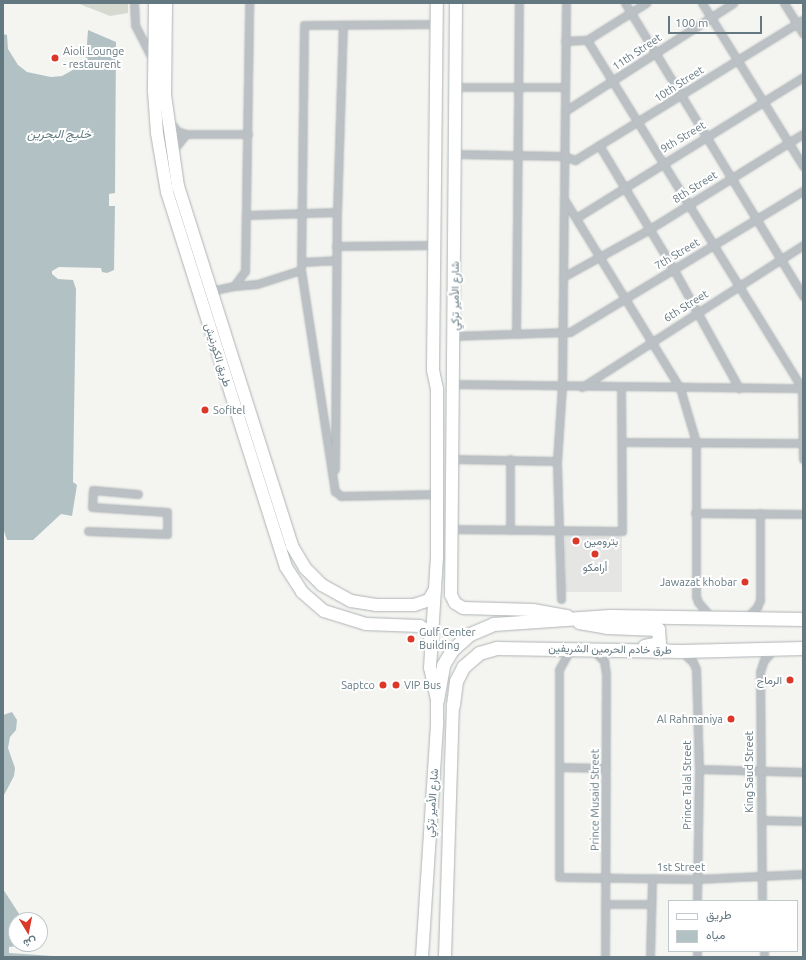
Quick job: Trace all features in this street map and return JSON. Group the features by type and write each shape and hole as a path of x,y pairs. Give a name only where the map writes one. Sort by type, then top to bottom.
{"highway":[{"path":"575,617 579,622 591,626 652,628 660,632 659,643 656,645 597,648"},
{"path":"437,700 440,676 448,657 470,634 503,622 575,617 803,619"},
{"path":"729,619 741,626 803,625"},
{"name":"طرق خادم الحرمين الشريفين","path":"453,705 459,674 470,659 479,653 497,648 597,648 681,651 775,648 800,650"}],"main road":[{"name":"طريق الكورنيش","path":"155,3 154,63 157,133 167,192 286,567 302,592 324,611 355,622 425,628 430,634 432,650"},
{"name":"طريق الكورنيش","path":"166,3 167,116 178,186 292,546 298,558 318,581 340,596 365,604 393,606 425,603 432,596 436,584"},
{"name":"شارع الأمير تركي","path":"422,957 437,700 431,681 436,584 437,494 437,389 433,370 437,3"},
{"name":"شارع الأمير تركي","path":"456,3 455,336 450,529 450,590 455,603 463,608 533,610 575,617"},
{"path":"437,389 454,387"},
{"path":"393,606 399,616 393,625"},
{"name":"شارع الأمير تركي","path":"445,957 453,705"}],"street":[{"path":"134,3 135,25 154,63"},
{"path":"234,286 245,271 249,3"},
{"path":"516,334 520,87 519,3"},
{"path":"561,598 561,530 557,460 562,386 566,3"},
{"path":"625,3 732,177 779,260 803,296"},
{"path":"565,42 588,40 646,3"},
{"path":"702,3 803,166"},
{"name":"11th Street","path":"565,111 733,3"},
{"path":"784,3 800,22 803,34"},
{"name":"10th Street","path":"564,156 575,160 638,123 800,22"},
{"path":"437,24 304,25 301,262 335,491 341,496 437,494"},
{"path":"335,491 336,246 343,25"},
{"path":"588,40 614,80 638,123 737,286 802,388 803,459"},
{"name":"9th Street","path":"576,218 662,162 763,102 803,76"},
{"path":"456,87 565,87"},
{"path":"167,116 177,131 186,134 248,134"},
{"path":"172,153 177,142 186,134"},
{"name":"8th Street","path":"563,277 600,258 648,230 803,134"},
{"path":"598,146 648,230 674,270 739,388"},
{"path":"456,154 564,156"},
{"name":"7th Street","path":"562,333 570,332 803,191"},
{"path":"564,198 624,299 680,388 696,442 696,596 698,602 712,618"},
{"path":"247,215 337,212"},
{"path":"336,246 435,245"},
{"name":"6th Street","path":"582,387 650,341 803,245"},
{"path":"301,262 336,260"},
{"path":"210,291 234,286 256,284 301,270"},
{"path":"455,336 562,333"},
{"path":"454,387 562,386 802,388"},
{"path":"450,529 622,531 621,387"},
{"path":"622,442 803,443"},
{"path":"453,459 557,460"},
{"path":"510,459 510,530"},
{"path":"88,531 166,534 167,512 92,507 93,490 138,494"},
{"path":"695,513 803,514"},
{"path":"745,619 757,607 760,600 760,513"},
{"path":"571,648 560,670 559,767 606,768"},
{"name":"Prince Musaid Street","path":"597,648 604,661 606,674 605,957"},
{"name":"King Saud Street","path":"762,900 760,672 764,660 775,648"},
{"name":"Prince Talal Street","path":"681,651 693,662 696,669 699,769 697,900"},
{"name":"1st Street","path":"559,767 559,877 698,879 803,874"},
{"path":"699,769 760,772 803,772"},
{"path":"761,820 803,821"},
{"path":"650,957 652,878"},
{"path":"605,904 651,904"}],"shaded area":[{"path":"77,3 128,3 128,13 110,16"},
{"path":"565,533 622,533 622,592 565,592"}],"water":[{"name":"خليج البحرين","path":"88,30 116,42 115,193 109,194 109,206 115,206 114,270 107,273 102,272 101,268 59,267 52,271 52,274 58,279 73,280 76,289 73,482 77,485 72,516 61,514 33,540 7,540 3,528 3,34 7,35 8,49 18,65 27,72 51,77 62,76 80,66 86,57"},
{"path":"12,712 17,720 16,730 10,737 8,748 15,768 14,776 3,797 3,715"},
{"path":"3,889 18,912 8,912 8,952 67,957 3,957"}],"place":[{"name":"Aioli Lounge - restaurent","path":"55,58"},
{"name":"Sofitel","path":"205,410"},
{"name":"بترومين","path":"576,541"},
{"name":"أرامكو","path":"595,554"},
{"name":"Jawazat khobar","path":"745,582"},
{"name":"Gulf Center Building","path":"411,639"},
{"name":"الرماح","path":"790,680"},
{"name":"Saptco","path":"383,685"},
{"name":"VIP Bus","path":"396,685"},
{"name":"Al Rahmaniya","path":"731,719"}]}
